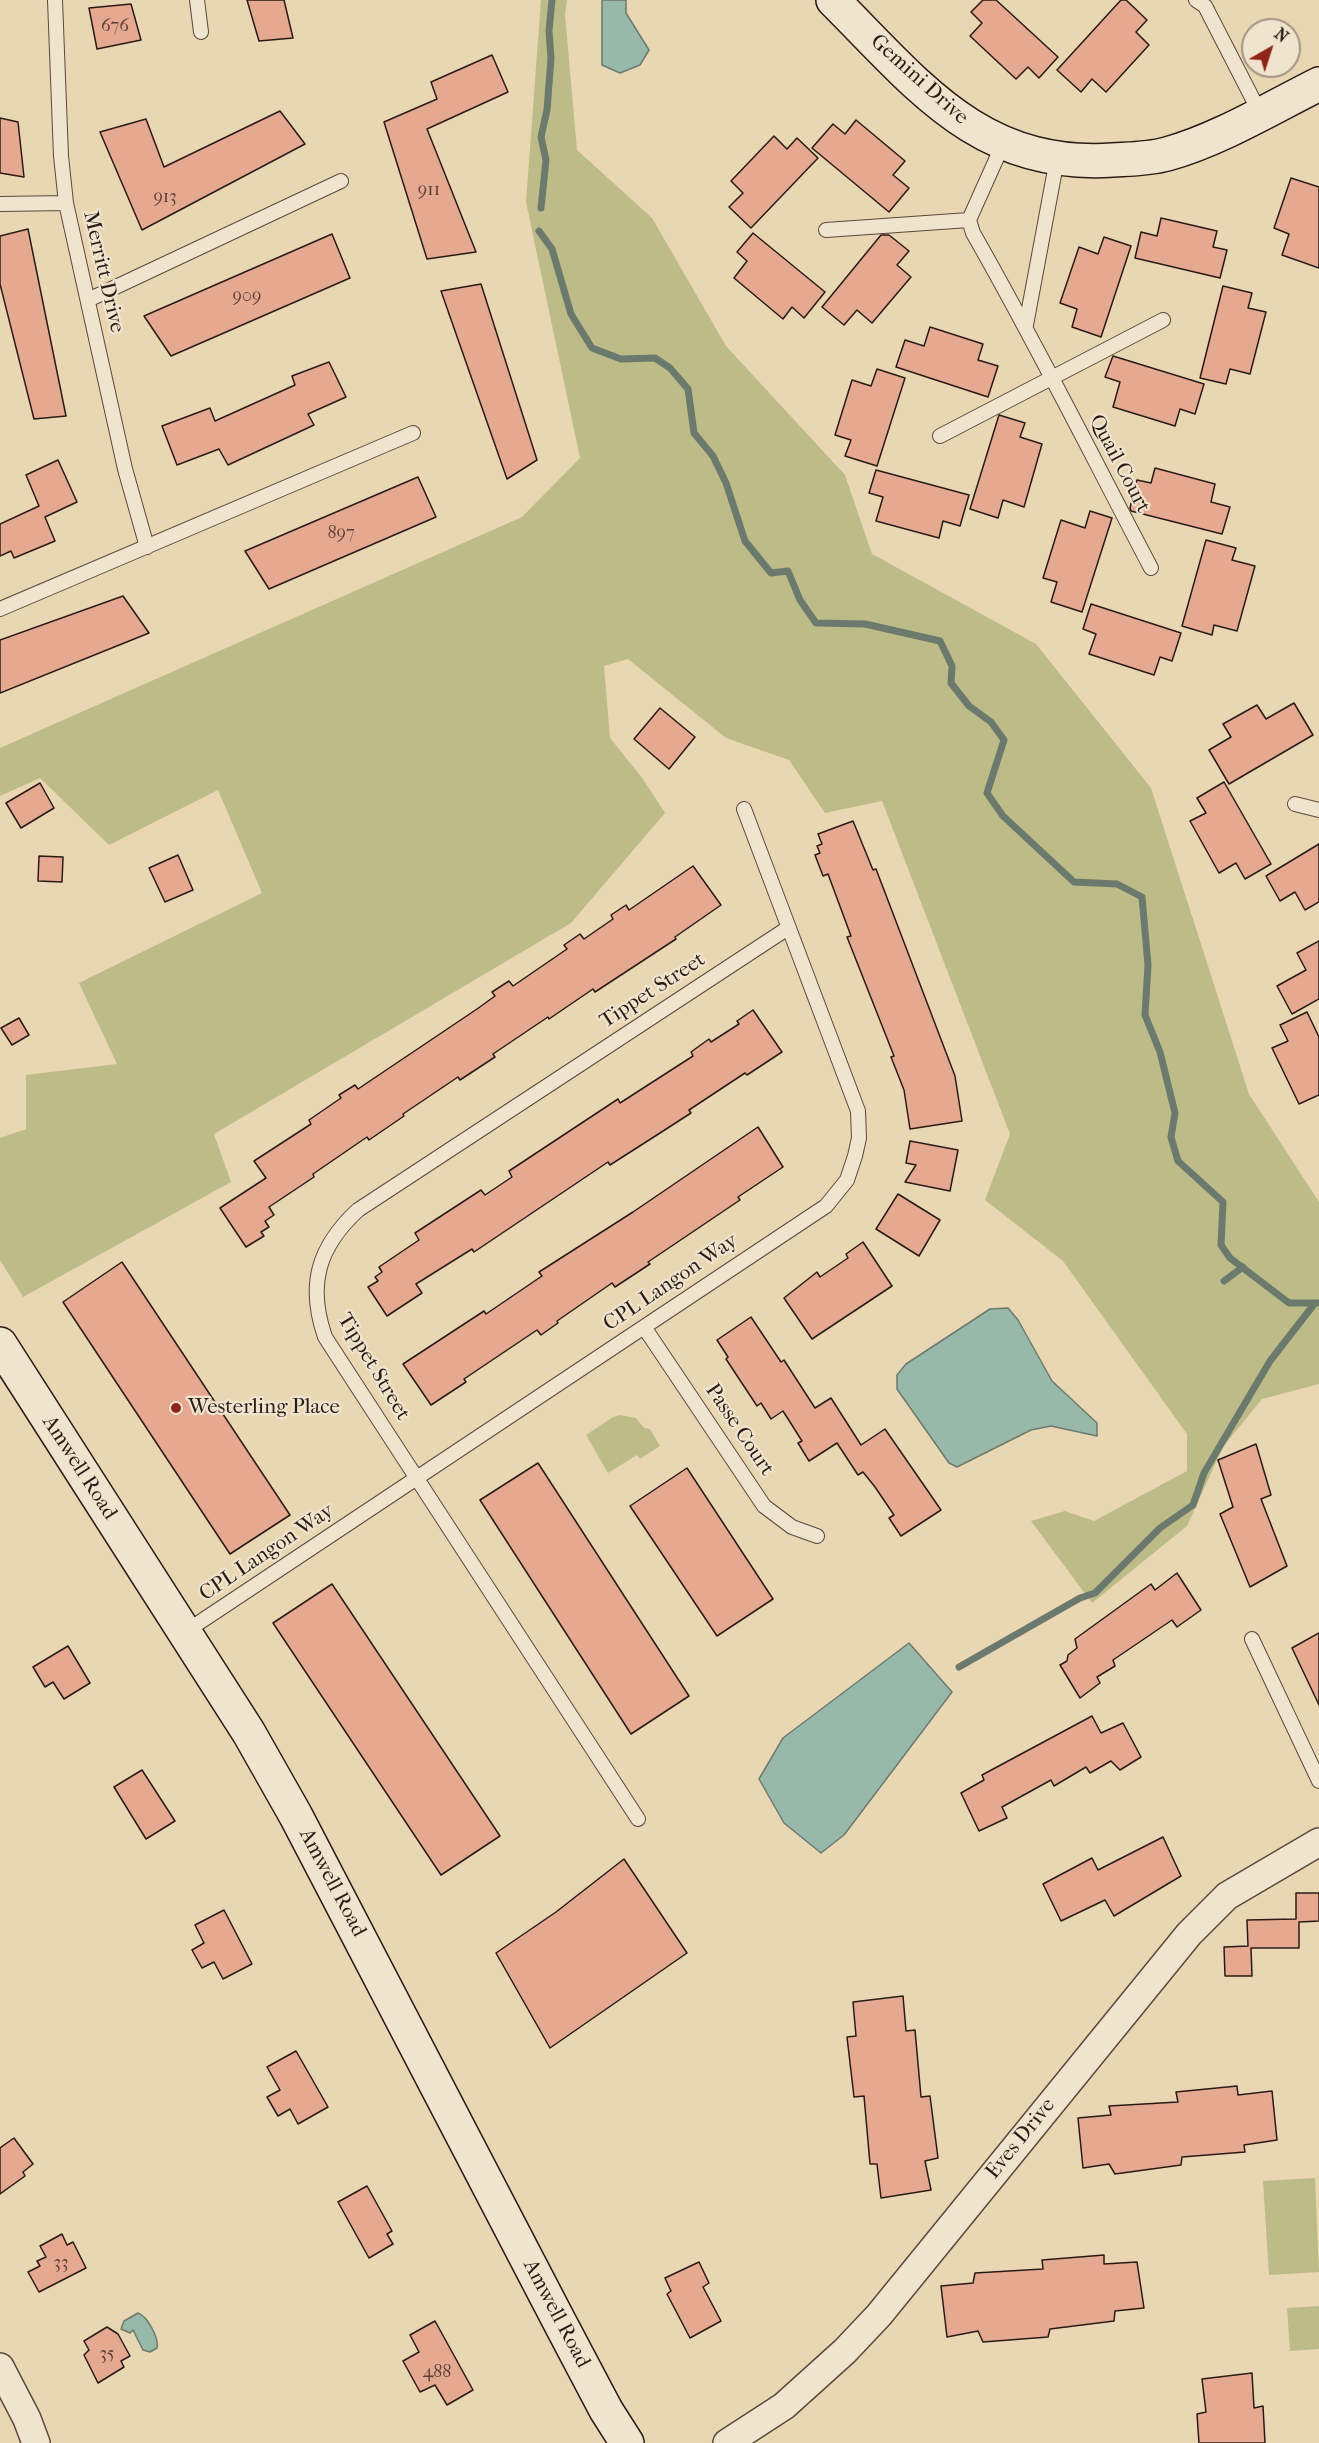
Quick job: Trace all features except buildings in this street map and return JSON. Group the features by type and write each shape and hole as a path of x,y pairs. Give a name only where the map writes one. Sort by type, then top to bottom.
{"main road":[{"name":"Gemini Drive","path":"833,0 928,94 980,133 1003,144 1057,159 1098,161 1165,154 1195,144 1319,84"},
{"name":"Amwell Road","path":"0,1344 249,1733 296,1816 606,2410 627,2443"}],"street":[{"name":"Eves Drive","path":"727,2443 784,2406 845,2351 879,2315 1189,1934 1227,1896 1319,1842"},
{"path":"0,2367 27,2419 36,2443"}],"lane":[{"name":"Merritt Drive","path":"55,0 61,156 66,203 125,470 147,548"},
{"path":"197,0 201,32"},
{"path":"1196,0 1204,6 1260,113"},
{"path":"826,230 969,220 1003,144"},
{"path":"1026,326 1057,159"},
{"path":"88,300 341,181"},
{"path":"0,204 66,203"},
{"name":"Quail Court","path":"969,220 973,233 1026,326 1051,379 1151,568"},
{"path":"940,436 1162,320"},
{"path":"0,609 413,433"},
{"path":"1294,804 1319,810"},
{"name":"CPL Langon Way","path":"185,1632 826,1206 847,1180 859,1138 858,1111 744,808"},
{"name":"Tippet Street","path":"638,1819 325,1337 318,1316 318,1270 327,1247 340,1227 358,1210 788,928"},
{"name":"Passe Court","path":"644,1327 764,1506 792,1527 817,1536"},
{"path":"1252,1639 1319,1781"}],"shaded area":[{"path":"541,0 567,0 565,15 577,150 652,218 726,346 845,475 872,554 1036,644 1151,788 1249,1094 1319,1202 1319,1384 1262,1399 1223,1447 1187,1526 1092,1603 1031,1521 1065,1511 1094,1521 1187,1471 1187,1434 1063,1261 985,1200 1010,1134 882,801 825,813 789,760 726,738 628,659 604,666 610,738 643,779 665,813 571,923 214,1134 231,1182 23,1297 0,1260 0,1138 26,1129 26,1075 117,1064 79,983 262,893 218,790 109,845 40,778 0,796 0,748 522,517 580,458 526,202"},
{"path":"602,0 626,0 626,13 649,50 640,65 620,73 602,65"},
{"path":"1008,1308 1018,1320 1052,1381 1097,1423 1097,1436 1051,1426 1031,1430 957,1467 949,1463 897,1389 897,1375 906,1364 990,1309"},
{"path":"620,1415 636,1418 644,1428 650,1429 660,1446 640,1459 637,1455 608,1473 586,1435 613,1417"},
{"path":"909,1643 952,1692 844,1835 821,1853 784,1823 759,1779 783,1738"},
{"path":"1315,2178 1319,2272 1269,2275 1263,2181"},
{"path":"1319,2306 1319,2349 1290,2351 1287,2308"},
{"path":"138,2313 149,2323 155,2334 157,2348 150,2352 143,2350 133,2330 130,2333 121,2329 124,2321"}],"waterway":[{"path":"541,208 546,160 541,137 547,110 552,0"},
{"path":"539,231 552,249 571,314 592,348 621,359 655,358 670,368 688,389 694,433 713,456 726,483 745,541 771,573 788,571 800,600 816,623 865,624 940,641 952,666 951,683 969,706 991,722 1004,740 987,793 1003,816 1074,882 1117,884 1142,897 1148,965 1145,1015 1160,1052 1175,1113 1171,1137 1178,1161 1223,1202 1221,1245 1230,1258 1289,1303 1319,1303"},
{"path":"1224,1281 1243,1267"},
{"path":"959,1667 1080,1598 1095,1593 1160,1528 1193,1505 1204,1473 1270,1361 1315,1303"}],"place":[{"name":"Westerling Place","path":"176,1408"}]}
